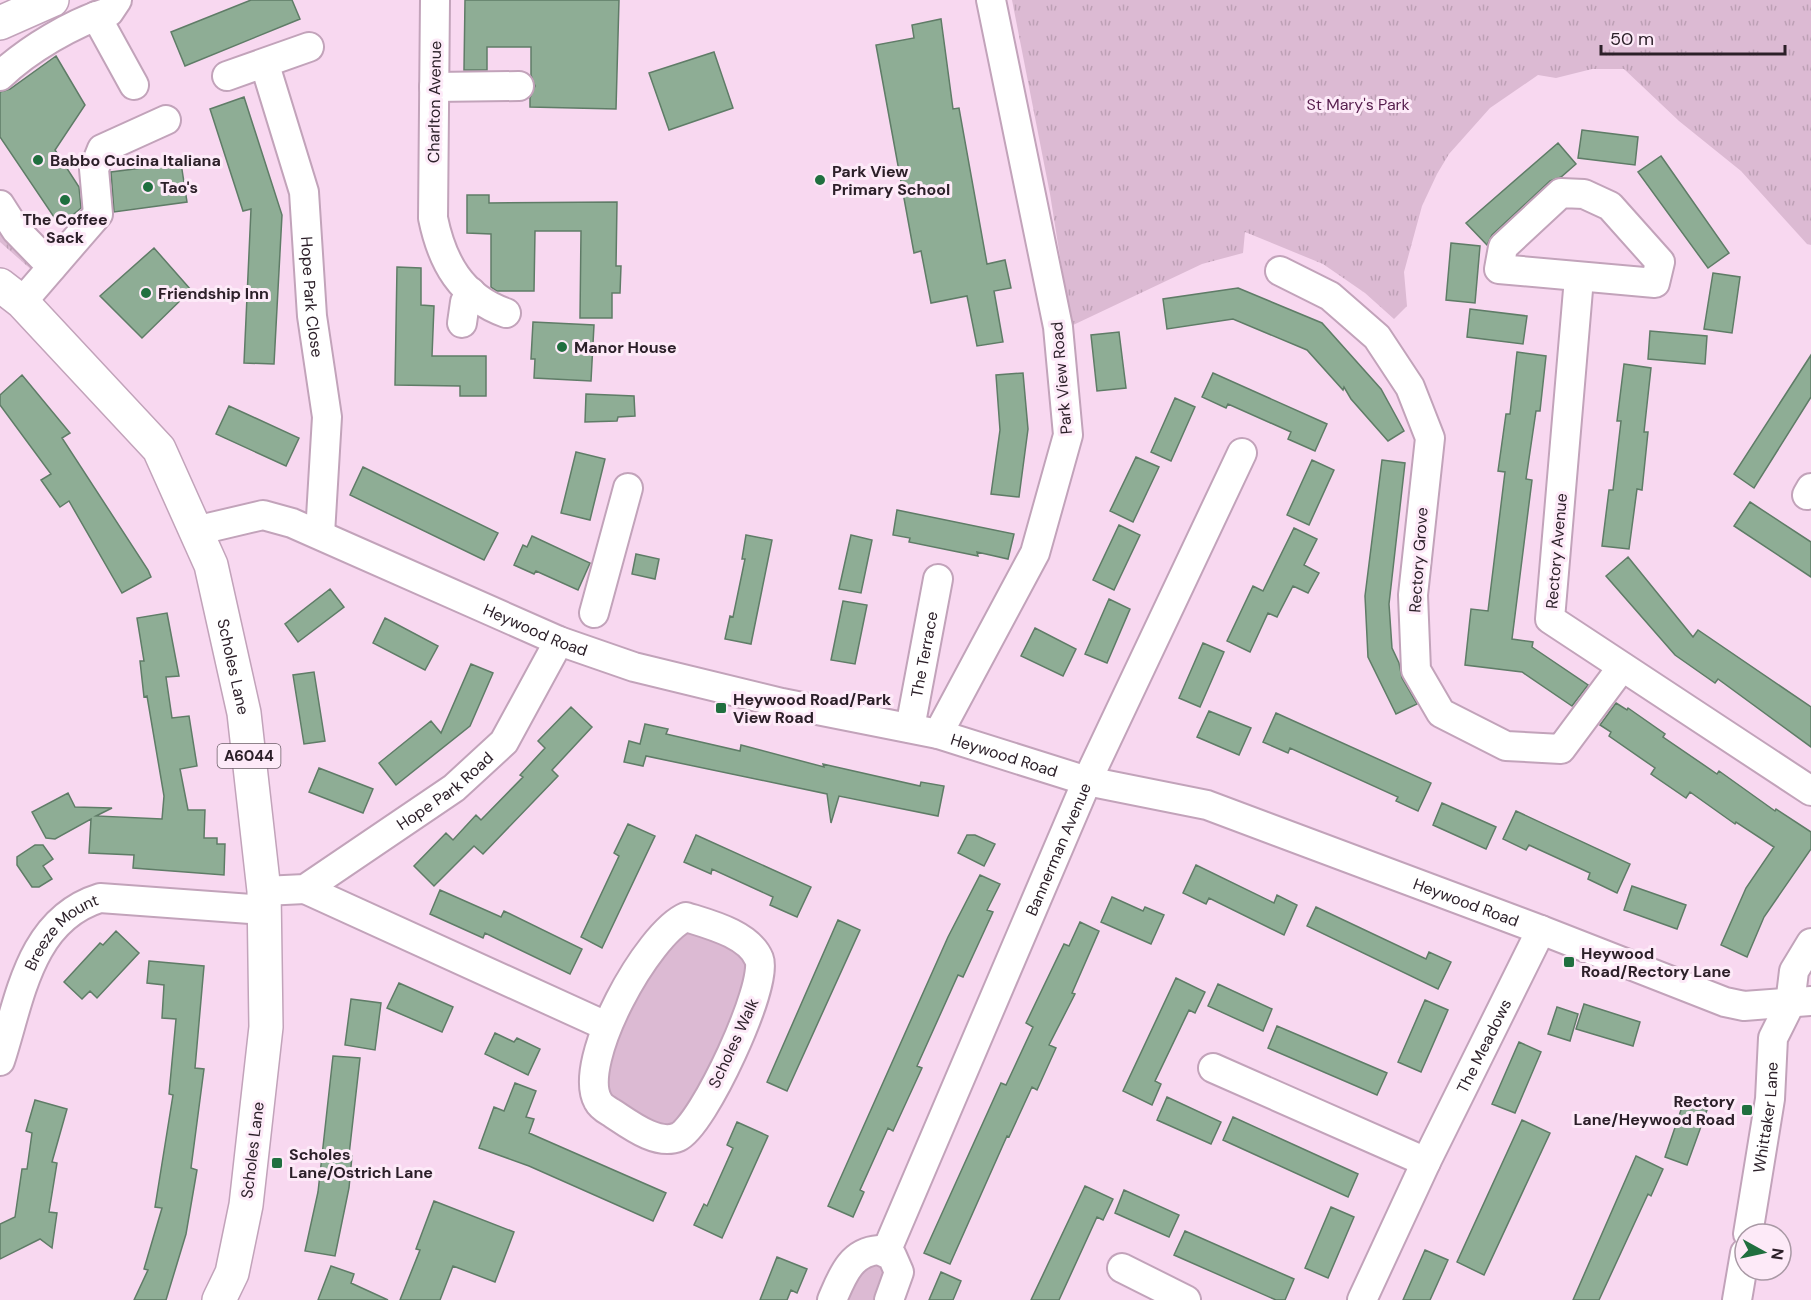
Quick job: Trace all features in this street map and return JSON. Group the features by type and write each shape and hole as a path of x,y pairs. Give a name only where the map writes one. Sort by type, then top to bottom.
{"main road":[{"path":"0,23 52,0"},
{"name":"Scholes Lane","path":"11,294 159,450 211,565 244,713 279,895 246,1205 232,1273 219,1300"}],"street":[{"name":"Charlton Avenue","path":"435,0 434,87 421,204 455,277 485,306 506,313"},
{"name":"Park View Road","path":"938,734 1035,554 1068,435 1058,327 991,0"},
{"path":"0,76 36,47 106,8 134,85"},
{"path":"227,76 265,65 309,47"},
{"name":"Hope Park Close","path":"265,65 304,192 312,316 327,417 320,534"},
{"path":"434,87 519,86"},
{"path":"11,294 52,267 98,214 94,169 102,149 166,120"},
{"path":"1561,193 1584,194 1610,206 1660,262 1654,283 1579,278 1500,270 1503,247 1561,193"},
{"path":"0,205 16,230 52,267"},
{"name":"Rectory Grove","path":"1280,271 1330,296 1377,337 1410,387 1430,438 1413,595 1416,670 1441,713 1506,746 1561,749 1622,667"},
{"name":"Rectory Avenue","path":"1579,278 1550,620 1811,791"},
{"path":"462,323 465,302 471,292"},
{"name":"Bannerman Avenue","path":"886,1251 1087,781 1242,453"},
{"name":"Hope Park Road","path":"279,895 454,788 504,742 581,634 628,488"},
{"name":"Heywood Road","path":"195,531 263,515 320,534 581,634 634,667 759,698 938,734 1087,781 1207,806 1541,930 1725,1002 1744,1006 1800,1002"},
{"name":"The Terrace","path":"910,728 938,579"},
{"path":"279,895 606,1026"},
{"name":"Breeze Mount","path":"0,1061 23,982 36,949 56,925 85,903 100,898 279,895"},
{"name":"Scholes Walk","path":"686,917 708,924 749,945 760,961 759,986 751,1011 717,1083 686,1130 678,1137 659,1139 605,1109 597,1100 595,1067 606,1026 628,984 655,943 676,921 686,917"},
{"name":"The Meadows","path":"1362,1300 1426,1162 1541,930"},
{"name":"Whittaker Lane","path":"1750,1222 1770,1099 1773,1038 1800,1002 1794,971 1811,943"},
{"path":"1213,1068 1426,1162"},
{"path":"832,1300 847,1267 855,1259 873,1250 886,1251 892,1256 899,1272 889,1300"},
{"path":"1122,1268 1186,1300"},
{"path":"1737,1300 1740,1282"}],"green space":[{"name":"St Mary's Park","path":"1012,0 1811,0 1811,245 1807,244 1741,171 1679,121 1624,69 1592,69 1556,78 1538,75 1490,108 1449,154 1422,206 1404,272 1407,306 1394,319 1365,293 1323,264 1245,232 1243,253 1202,264 1071,326 1050,194"},
{"path":"0,224 35,273 0,242"},
{"path":"685,928 722,942 740,954 748,969 747,983 732,1023 680,1124 669,1130 607,1101 603,1061 619,1016"},
{"path":"873,1263 889,1268 879,1300 844,1300 856,1274"}],"building":[{"path":"251,0 292,0 300,19 185,66 171,32"},
{"path":"465,0 619,0 616,109 530,107 530,98 535,86 531,75 531,47 487,47 487,70 464,70"},
{"path":"941,19 953,109 959,108 987,264 1005,260 1011,288 994,291 1003,342 977,346 967,296 931,303 921,251 914,253 876,45 914,38 912,25"},
{"path":"714,52 733,108 669,130 649,73"},
{"path":"56,56 85,105 55,150 79,187 81,208 60,226 0,137 0,92 10,89"},
{"path":"244,97 282,215 274,364 244,363 251,209 243,211 210,109"},
{"path":"1582,130 1638,137 1635,165 1578,158"},
{"path":"1558,143 1576,164 1561,177 1550,181 1492,235 1487,245 1466,223"},
{"path":"1661,156 1729,253 1708,268 1638,172"},
{"name":"Tao's","path":"181,163 187,202 114,212 111,172"},
{"path":"467,195 489,195 489,203 617,202 616,266 621,266 620,293 612,293 612,318 580,318 581,231 535,231 534,291 497,291 491,287 491,234 467,233"},
{"path":"1451,243 1480,246 1475,303 1446,300"},
{"name":"Friendship Inn","path":"154,248 191,290 142,338 100,296"},
{"path":"397,267 421,268 421,305 434,306 432,356 486,356 486,396 460,396 460,386 395,385"},
{"path":"1713,273 1740,277 1732,333 1704,329"},
{"path":"1238,288 1322,323 1381,389 1404,431 1388,441 1351,399 1344,387 1343,390 1307,350 1233,319 1167,329 1163,299"},
{"path":"1470,309 1527,316 1523,344 1467,337"},
{"name":"Manor House","path":"533,322 594,325 591,381 534,378 535,359 531,359"},
{"path":"1650,331 1707,336 1705,364 1648,359"},
{"path":"1119,332 1126,388 1097,391 1091,335"},
{"path":"1517,352 1546,356 1540,411 1536,411 1526,479 1532,480 1512,639 1533,642 1532,647 1588,685 1572,706 1522,672 1465,665 1471,609 1488,611 1505,472 1498,471 1506,414 1510,414"},
{"path":"1811,355 1811,397 1754,488 1734,474"},
{"path":"1624,364 1651,368 1644,432 1648,432 1642,490 1637,489 1629,549 1602,546 1609,490 1613,490 1621,421 1617,421"},
{"path":"1023,373 1028,429 1019,497 991,494 1000,430 996,375"},
{"path":"1213,373 1327,424 1315,451 1288,439 1291,432 1228,404 1226,408 1202,397"},
{"path":"22,375 70,433 62,438 148,570 151,577 122,593 69,501 60,507 41,480 51,474 0,405 0,395"},
{"path":"586,394 634,396 635,416 618,417 617,421 585,422"},
{"path":"1175,398 1195,407 1171,461 1151,452"},
{"path":"229,406 299,438 286,466 216,434"},
{"path":"576,452 605,459 590,520 561,513"},
{"path":"1136,457 1159,467 1133,522 1110,511"},
{"path":"1312,460 1334,470 1309,525 1287,515"},
{"path":"1382,460 1405,463 1389,604 1392,648 1399,663 1402,678 1417,704 1396,714 1368,657 1365,596"},
{"path":"363,467 498,533 484,560 350,495"},
{"path":"1750,502 1811,542 1811,577 1734,526"},
{"path":"897,510 1014,534 1008,559 977,552 978,556 909,542 910,538 893,535"},
{"path":"1119,525 1140,535 1114,590 1093,580"},
{"path":"1294,528 1317,539 1304,565 1319,573 1308,593 1293,586 1277,617 1268,613 1250,652 1227,641 1253,586 1263,591"},
{"path":"746,535 772,540 751,644 725,639 730,616 733,617 745,559 742,559"},
{"path":"851,535 872,540 861,593 839,589"},
{"path":"532,536 590,563 578,590 536,571 534,574 514,565 523,545 527,547"},
{"path":"636,554 659,559 655,579 632,574"},
{"path":"1628,557 1693,637 1698,630 1811,707 1811,747 1718,679 1715,683 1675,655 1606,576"},
{"path":"330,589 344,607 298,642 285,624"},
{"path":"1109,599 1130,609 1107,663 1085,654"},
{"path":"843,601 867,605 855,664 831,660"},
{"path":"167,613 179,676 166,677 172,718 189,716 197,766 180,769 188,810 205,810 204,838 217,838 217,844 225,844 224,875 133,868 134,855 89,853 91,819 55,839 46,838 32,812 68,793 75,807 112,808 96,816 162,819 164,796 147,696 144,697 140,661 144,661 137,618"},
{"path":"385,618 438,646 425,670 373,643"},
{"path":"1035,628 1076,649 1063,676 1021,656"},
{"path":"1203,643 1224,652 1200,707 1179,698"},
{"path":"471,664 493,673 470,726 396,785 379,763 431,721 441,733"},
{"path":"314,672 325,741 304,744 293,675"},
{"path":"1616,703 1627,710 1628,708 1665,734 1663,737 1717,774 1719,771 1775,811 1776,809 1811,832 1811,849 1764,917 1747,957 1721,945 1746,888 1774,847 1736,822 1735,824 1690,792 1686,798 1651,774 1655,768 1609,736 1611,732 1600,725"},
{"path":"571,707 592,727 552,770 558,776 483,854 474,846 434,886 414,866 446,833 453,840 476,815 481,820 523,777 520,775 545,748 538,741"},
{"path":"1209,711 1251,728 1239,755 1197,737"},
{"path":"1276,713 1431,783 1418,811 1396,801 1398,797 1290,748 1288,753 1263,742"},
{"path":"645,724 668,729 666,734 740,751 741,745 824,767 823,764 920,786 921,782 944,786 938,816 839,796 831,823 827,794 646,756 643,766 624,762 629,741 640,744"},
{"path":"319,768 373,789 363,813 309,792"},
{"path":"1442,803 1496,827 1486,849 1433,825"},
{"path":"1516,811 1630,864 1617,893 1588,879 1590,873 1529,845 1526,850 1503,839"},
{"path":"628,824 655,836 602,948 581,937 619,856 614,853"},
{"path":"696,835 811,887 797,917 770,905 773,897 712,869 711,874 684,862"},
{"path":"967,835 975,835 995,844 984,866 958,853"},
{"path":"35,845 43,845 53,859 43,866 52,879 39,887 32,887 17,865 17,857"},
{"path":"1196,865 1274,903 1277,895 1297,905 1284,935 1209,898 1206,904 1183,893"},
{"path":"980,875 1000,884 987,910 993,912 963,977 958,975 917,1066 922,1068 893,1131 888,1128 860,1190 864,1192 853,1217 828,1206 948,937"},
{"path":"1632,886 1686,905 1677,929 1624,910"},
{"path":"440,890 501,917 504,911 582,949 570,974 485,933 483,938 430,914"},
{"path":"1112,897 1143,911 1145,907 1164,915 1151,944 1101,922"},
{"path":"1316,907 1426,959 1429,952 1451,962 1438,989 1307,926"},
{"path":"838,920 860,930 787,1091 767,1082"},
{"path":"1080,922 1099,931 1072,993 1075,994 1049,1045 1056,1048 1037,1090 1032,1087 1009,1137 1007,1136 950,1264 924,1253 1001,1083 1006,1085 1033,1027 1026,1023 1064,944 1069,946"},
{"path":"116,931 139,953 97,998 90,991 82,999 64,982 100,943 103,945"},
{"path":"149,961 204,966 195,1068 204,1069 191,1168 197,1170 186,1234 166,1300 134,1300 148,1270 144,1269 162,1208 155,1207 173,1095 169,1094 176,1019 162,1018 164,985 147,983"},
{"path":"1176,978 1205,992 1195,1013 1189,1010 1155,1081 1161,1084 1152,1105 1123,1091"},
{"path":"399,983 453,1007 442,1032 387,1008"},
{"path":"1218,984 1272,1009 1263,1031 1208,1006"},
{"path":"351,999 381,1003 375,1050 345,1045"},
{"path":"1425,1000 1448,1010 1421,1072 1398,1062"},
{"path":"1584,1004 1640,1022 1633,1046 1576,1029"},
{"path":"1557,1007 1578,1014 1570,1041 1548,1034"},
{"path":"1277,1026 1387,1073 1377,1095 1268,1048"},
{"path":"495,1033 514,1042 517,1038 540,1049 528,1075 485,1054"},
{"path":"1519,1042 1541,1052 1515,1113 1492,1104"},
{"path":"333,1056 360,1058 349,1155 352,1156 349,1188 335,1256 305,1251 318,1192"},
{"path":"515,1083 536,1091 526,1117 534,1119 529,1133 666,1193 653,1221 529,1166 479,1148 494,1107 504,1111"},
{"path":"1167,1097 1221,1122 1211,1144 1157,1120"},
{"path":"35,1100 67,1109 52,1162 57,1163 49,1212 57,1213 52,1248 40,1239 0,1259 0,1224 15,1217 22,1169 27,1169 32,1133 26,1131"},
{"path":"1684,1101 1707,1110 1687,1165 1665,1157"},
{"path":"1233,1117 1358,1174 1348,1197 1223,1140"},
{"path":"1522,1120 1550,1133 1484,1275 1457,1262"},
{"path":"737,1122 768,1136 722,1238 694,1225 704,1204 707,1206 733,1148 727,1145"},
{"path":"1636,1156 1663,1169 1651,1196 1648,1194 1599,1300 1573,1300"},
{"path":"1085,1186 1113,1199 1103,1220 1097,1217 1059,1300 1031,1300"},
{"path":"1124,1190 1179,1215 1169,1237 1115,1213"},
{"path":"434,1201 514,1232 495,1282 453,1266 440,1300 400,1300 420,1250 416,1249"},
{"path":"1331,1207 1354,1217 1328,1278 1305,1268"},
{"path":"1185,1231 1294,1279 1285,1300 1276,1300 1174,1255"},
{"path":"1425,1250 1448,1260 1430,1300 1403,1300"},
{"path":"777,1257 807,1269 797,1293 791,1290 787,1300 760,1300"},
{"path":"331,1266 354,1274 351,1283 388,1300 318,1300"},
{"path":"941,1272 961,1281 953,1300 929,1300"}],"place":[{"name":"Babbo Cucina Italiana","path":"38,160"},
{"name":"Park View Primary School","path":"820,180"},
{"name":"Tao's","path":"148,187"},
{"name":"The Coffee Sack","path":"65,200"},
{"name":"Friendship Inn","path":"146,293"},
{"name":"Manor House","path":"562,347"},
{"name":"Heywood Road/Park View Road","path":"721,708"},
{"name":"Heywood Road/Rectory Lane","path":"1569,962"},
{"name":"Rectory Lane/Heywood Road","path":"1747,1110"},
{"name":"Scholes Lane/Ostrich Lane","path":"277,1163"}]}
